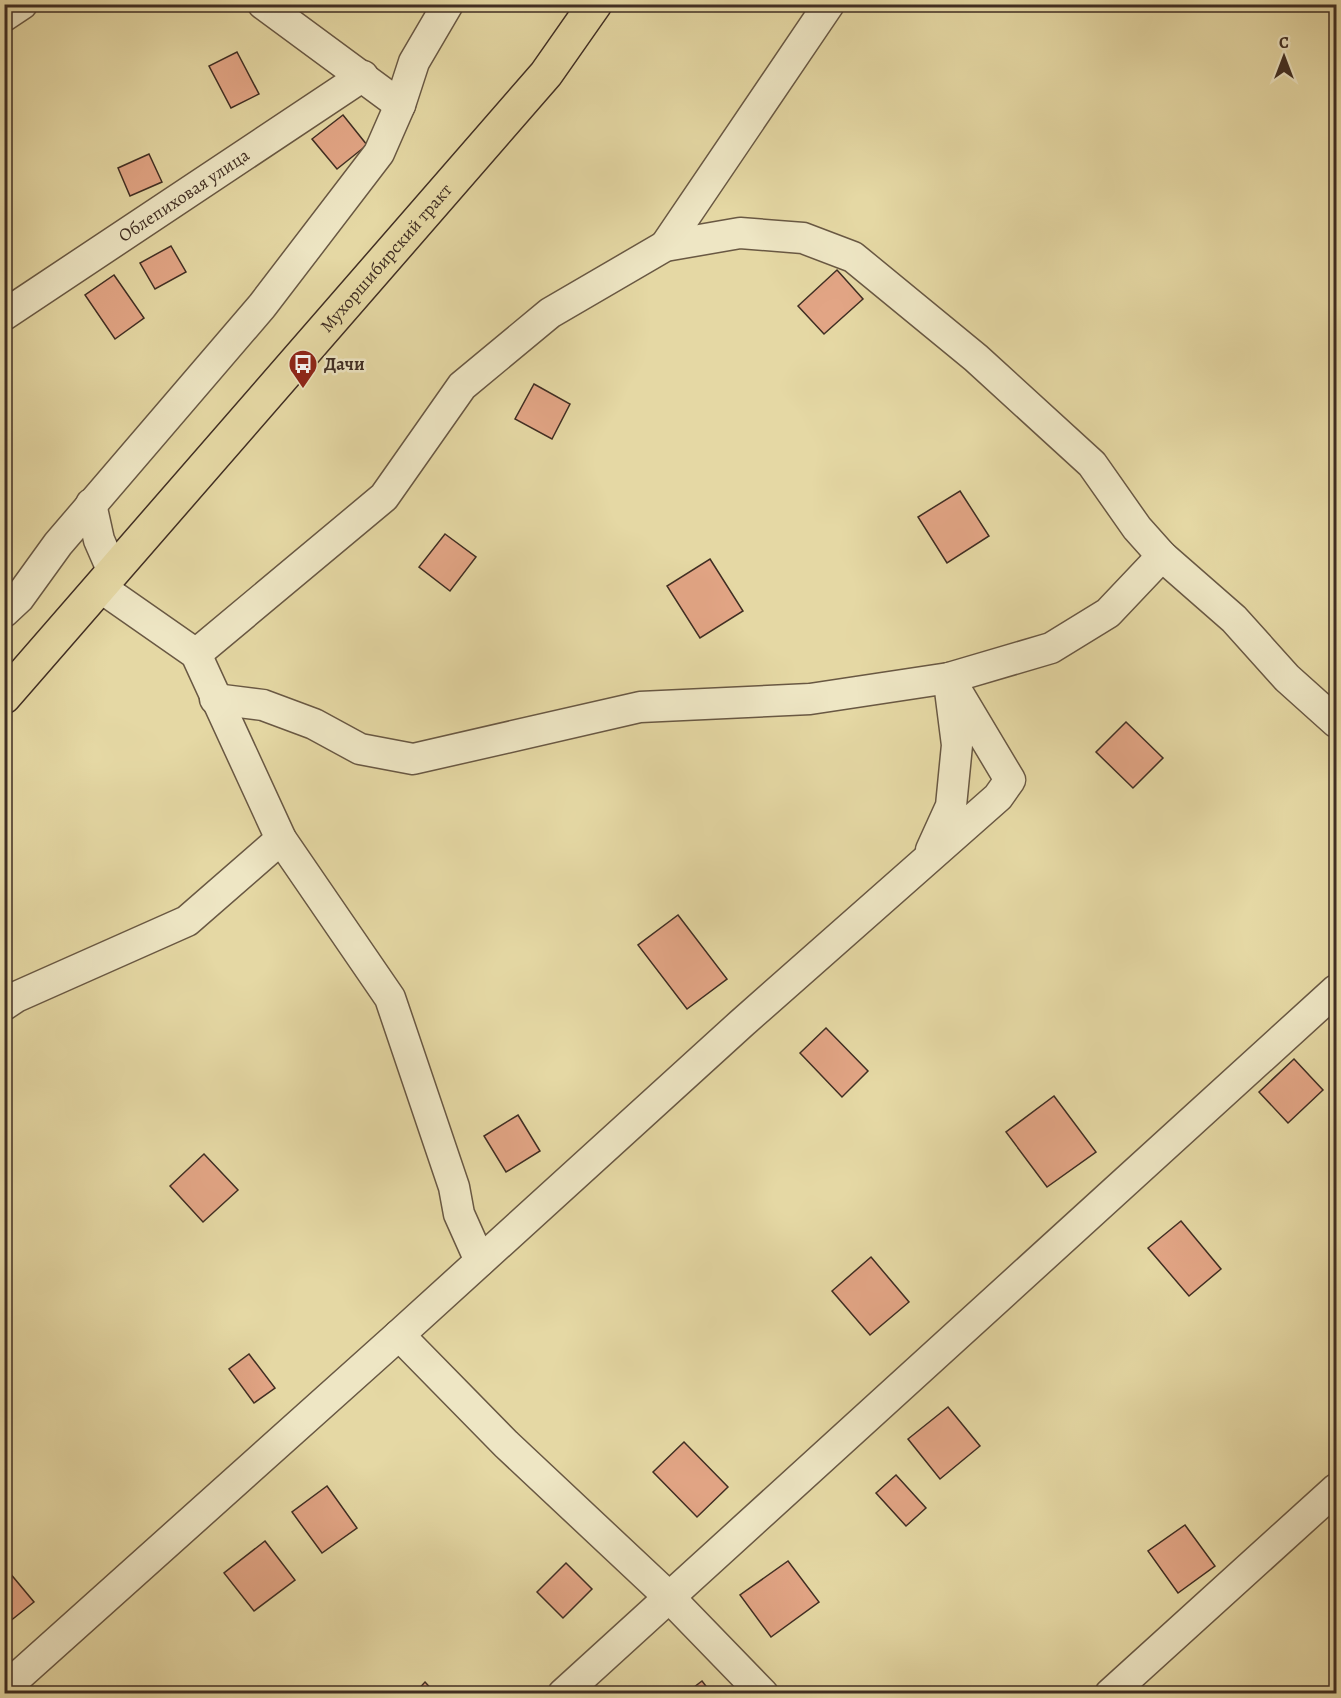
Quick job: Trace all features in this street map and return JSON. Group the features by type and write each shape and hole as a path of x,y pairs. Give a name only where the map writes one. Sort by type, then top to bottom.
{"main road":[{"name":"Мухоршибирский тракт","path":"4,697 546,74 595,4"}],"street":[{"path":"4,16 22,4"},
{"path":"4,612 19,598 58,543 262,306 379,153 400,105 414,62 448,4"},
{"path":"665,246 829,4"},
{"path":"274,7 400,105"},
{"name":"Облепиховая улица","path":"4,315 363,76"},
{"path":"196,654 384,497 462,386 550,313 665,246 740,233 803,238 853,257 976,358 1092,464 1137,528 1162,556 1234,619 1287,678 1336,722"},
{"path":"91,504 107,580 196,654 281,839 390,998 454,1187 459,1214 480,1262"},
{"path":"215,699 263,705 314,723 360,749 413,759 640,707 810,699 949,678 1051,648 1108,613 1162,556"},
{"path":"4,1689 480,1262 742,1023 998,797 1010,780 949,678"},
{"path":"927,859 951,806 957,745 949,678"},
{"path":"4,1005 16,997 187,921 281,839"},
{"path":"563,1694 1336,990"},
{"path":"399,1335 506,1444 668,1596 763,1694"},
{"path":"1110,1694 1336,1489"}],"building":[{"path":"237,52 259,94 231,108 209,66"},
{"path":"343,115 367,145 337,169 312,139"},
{"path":"149,154 162,182 130,196 118,168"},
{"path":"171,246 186,272 155,289 140,263"},
{"path":"837,270 863,299 824,334 798,306"},
{"path":"114,275 144,318 115,339 85,295"},
{"path":"534,384 570,404 552,439 515,419"},
{"path":"960,491 989,536 947,563 918,517"},
{"path":"445,534 476,557 450,591 419,567"},
{"path":"710,559 743,611 700,638 667,586"},
{"path":"1126,722 1163,758 1133,788 1096,752"},
{"path":"678,915 727,979 687,1009 638,945"},
{"path":"826,1028 868,1071 842,1097 800,1053"},
{"path":"1294,1059 1323,1090 1288,1123 1259,1092"},
{"path":"1054,1096 1096,1152 1047,1187 1006,1132"},
{"path":"518,1115 540,1151 506,1172 484,1136"},
{"path":"204,1154 238,1190 203,1222 170,1186"},
{"path":"1181,1221 1221,1269 1189,1296 1148,1248"},
{"path":"871,1257 909,1302 870,1335 832,1291"},
{"path":"249,1354 275,1388 254,1403 229,1369"},
{"path":"948,1407 980,1446 940,1479 908,1439"},
{"path":"684,1442 728,1487 697,1517 653,1472"},
{"path":"896,1475 926,1508 906,1526 876,1493"},
{"path":"327,1486 357,1528 322,1553 292,1512"},
{"path":"1185,1525 1215,1566 1178,1593 1148,1551"},
{"path":"265,1541 295,1580 254,1611 224,1573"},
{"path":"788,1561 819,1602 771,1637 740,1595"},
{"path":"566,1563 592,1589 563,1618 537,1592"},
{"path":"4,1566 34,1602 4,1626"},
{"path":"702,1681 712,1694 685,1694"},
{"path":"425,1682 436,1694 414,1694"}],"place":[{"name":"Дачи","path":"303,390"}]}
